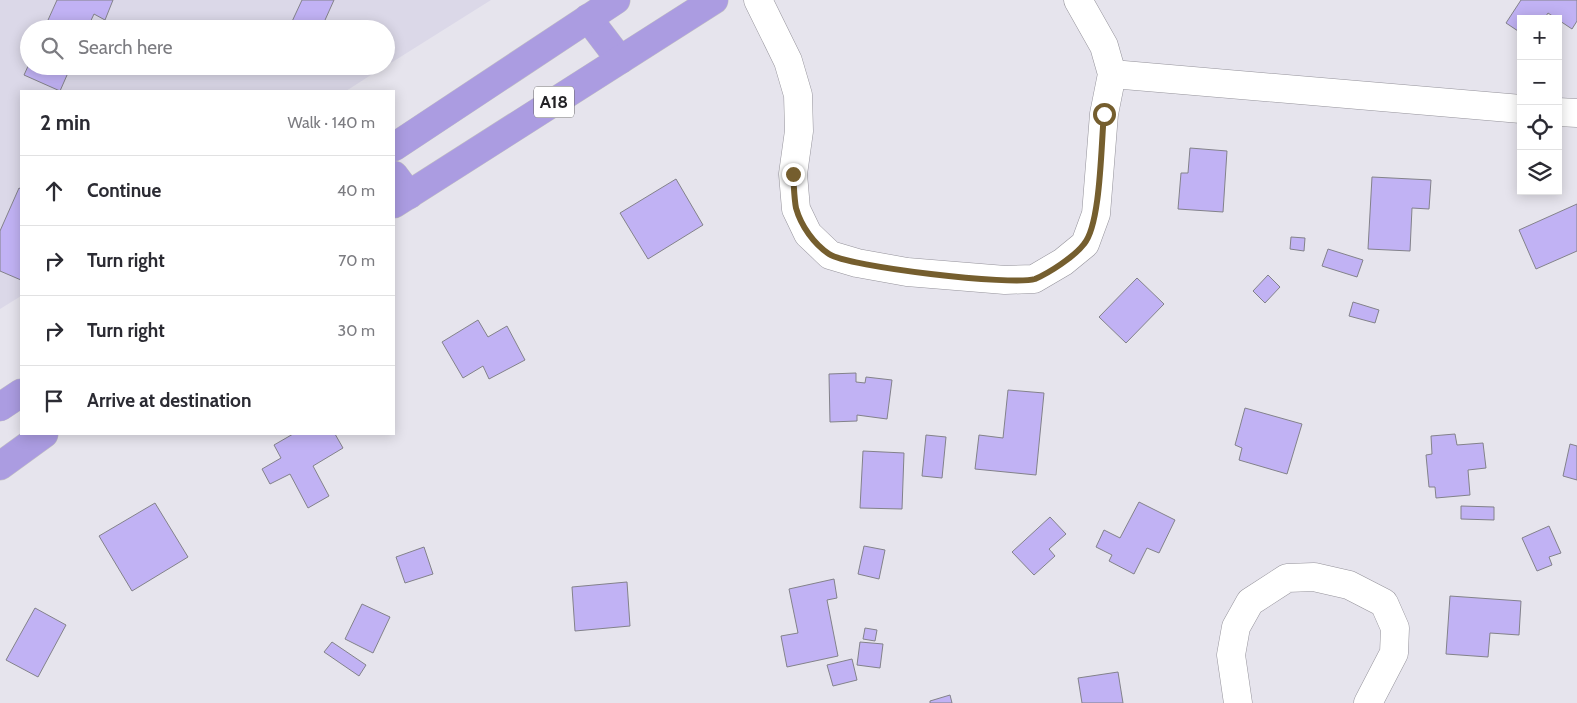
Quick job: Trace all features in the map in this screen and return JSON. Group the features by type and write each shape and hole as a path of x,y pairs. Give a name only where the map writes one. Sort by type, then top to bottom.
{"highway":[{"name":"A18","path":"395,146 616,0"},
{"name":"A18","path":"399,191 620,60 714,0"},
{"path":"588,18 620,60"},
{"path":"0,407 20,394"},
{"path":"0,466 43,435"}],"street":[{"path":"758,0 788,61 798,95 799,132 793,174 796,209 808,234 830,255 857,263 907,272 1005,280 1034,279 1063,262 1085,244 1096,214 1104,114 1112,74 1104,46 1078,0"},
{"path":"1112,74 1517,109"},
{"path":"1562,112 1577,114"},
{"path":"1238,703 1231,655 1236,627 1250,602 1287,578 1314,577 1349,585 1384,603 1395,628 1394,653 1368,703"}],"shaded area":[{"path":"0,0 491,0 395,60 395,20 20,20 20,75 371,75 348,90 20,90 20,297 0,309"}],"building":[{"path":"57,0 113,0 105,20 94,14 91,20 48,20"},
{"path":"302,0 334,0 325,20 293,20"},
{"path":"1521,0 1577,0 1577,21 1572,29 1562,22 1562,15 1551,15 1548,13 1547,15 1517,15 1517,30 1506,23"},
{"path":"24,75 67,75 60,90"},
{"path":"1190,148 1227,151 1223,212 1178,209 1181,173 1188,173"},
{"path":"1372,177 1431,180 1429,209 1412,208 1410,251 1368,249"},
{"path":"676,179 703,225 648,259 620,213"},
{"path":"19,188 20,280 0,271 0,231"},
{"path":"1577,204 1577,251 1536,269 1519,230"},
{"path":"1291,237 1305,238 1304,251 1290,249"},
{"path":"1328,249 1363,260 1357,277 1322,266"},
{"path":"1268,275 1280,287 1265,303 1253,291"},
{"path":"1137,278 1164,304 1126,343 1099,317"},
{"path":"1353,302 1379,310 1375,323 1349,316"},
{"path":"478,320 488,337 507,326 525,360 489,379 483,366 463,378 442,342"},
{"path":"856,373 856,382 865,383 866,377 892,380 887,419 857,415 857,421 830,422 829,374"},
{"path":"1008,390 1044,393 1036,475 975,469 979,435 1003,438"},
{"path":"1245,408 1302,424 1287,474 1239,460 1242,448 1235,445"},
{"path":"1455,434 1457,445 1483,443 1486,468 1468,470 1470,495 1436,498 1435,487 1429,487 1426,455 1432,454 1431,436"},
{"path":"291,435 336,435 343,448 313,466 329,496 308,508 290,474 270,484 262,469 281,458 274,445"},
{"path":"926,435 946,437 942,478 922,476"},
{"path":"1570,444 1577,446 1577,480 1563,476"},
{"path":"863,451 904,453 902,509 860,508"},
{"path":"1139,502 1175,520 1159,553 1147,548 1134,574 1109,561 1112,555 1096,547 1104,530 1120,538"},
{"path":"155,503 188,557 132,591 99,536"},
{"path":"1461,506 1494,507 1494,520 1461,519"},
{"path":"1050,517 1066,534 1049,549 1055,556 1034,575 1012,552"},
{"path":"1549,526 1561,553 1549,557 1552,565 1537,571 1522,538"},
{"path":"864,546 885,550 879,579 858,574"},
{"path":"424,547 433,574 405,583 396,557"},
{"path":"834,579 837,598 827,600 838,656 787,667 781,636 798,633 789,589"},
{"path":"627,582 630,626 575,631 572,587"},
{"path":"1450,596 1521,601 1519,635 1490,633 1488,657 1446,654"},
{"path":"362,604 390,617 373,653 345,639"},
{"path":"35,608 66,625 38,677 6,660"},
{"path":"865,628 877,630 875,641 863,639"},
{"path":"332,642 366,665 359,676 324,652"},
{"path":"860,642 883,644 880,668 857,665"},
{"path":"852,659 857,680 833,686 827,665"},
{"path":"1118,672 1123,703 1082,703 1078,678"},
{"path":"950,695 952,703 930,703 930,701"}],"route":[{"path":"793,174 796,209 808,234 830,255 857,263 907,272 1005,280 1034,279 1063,262 1085,244 1096,214 1104,114"}]}
